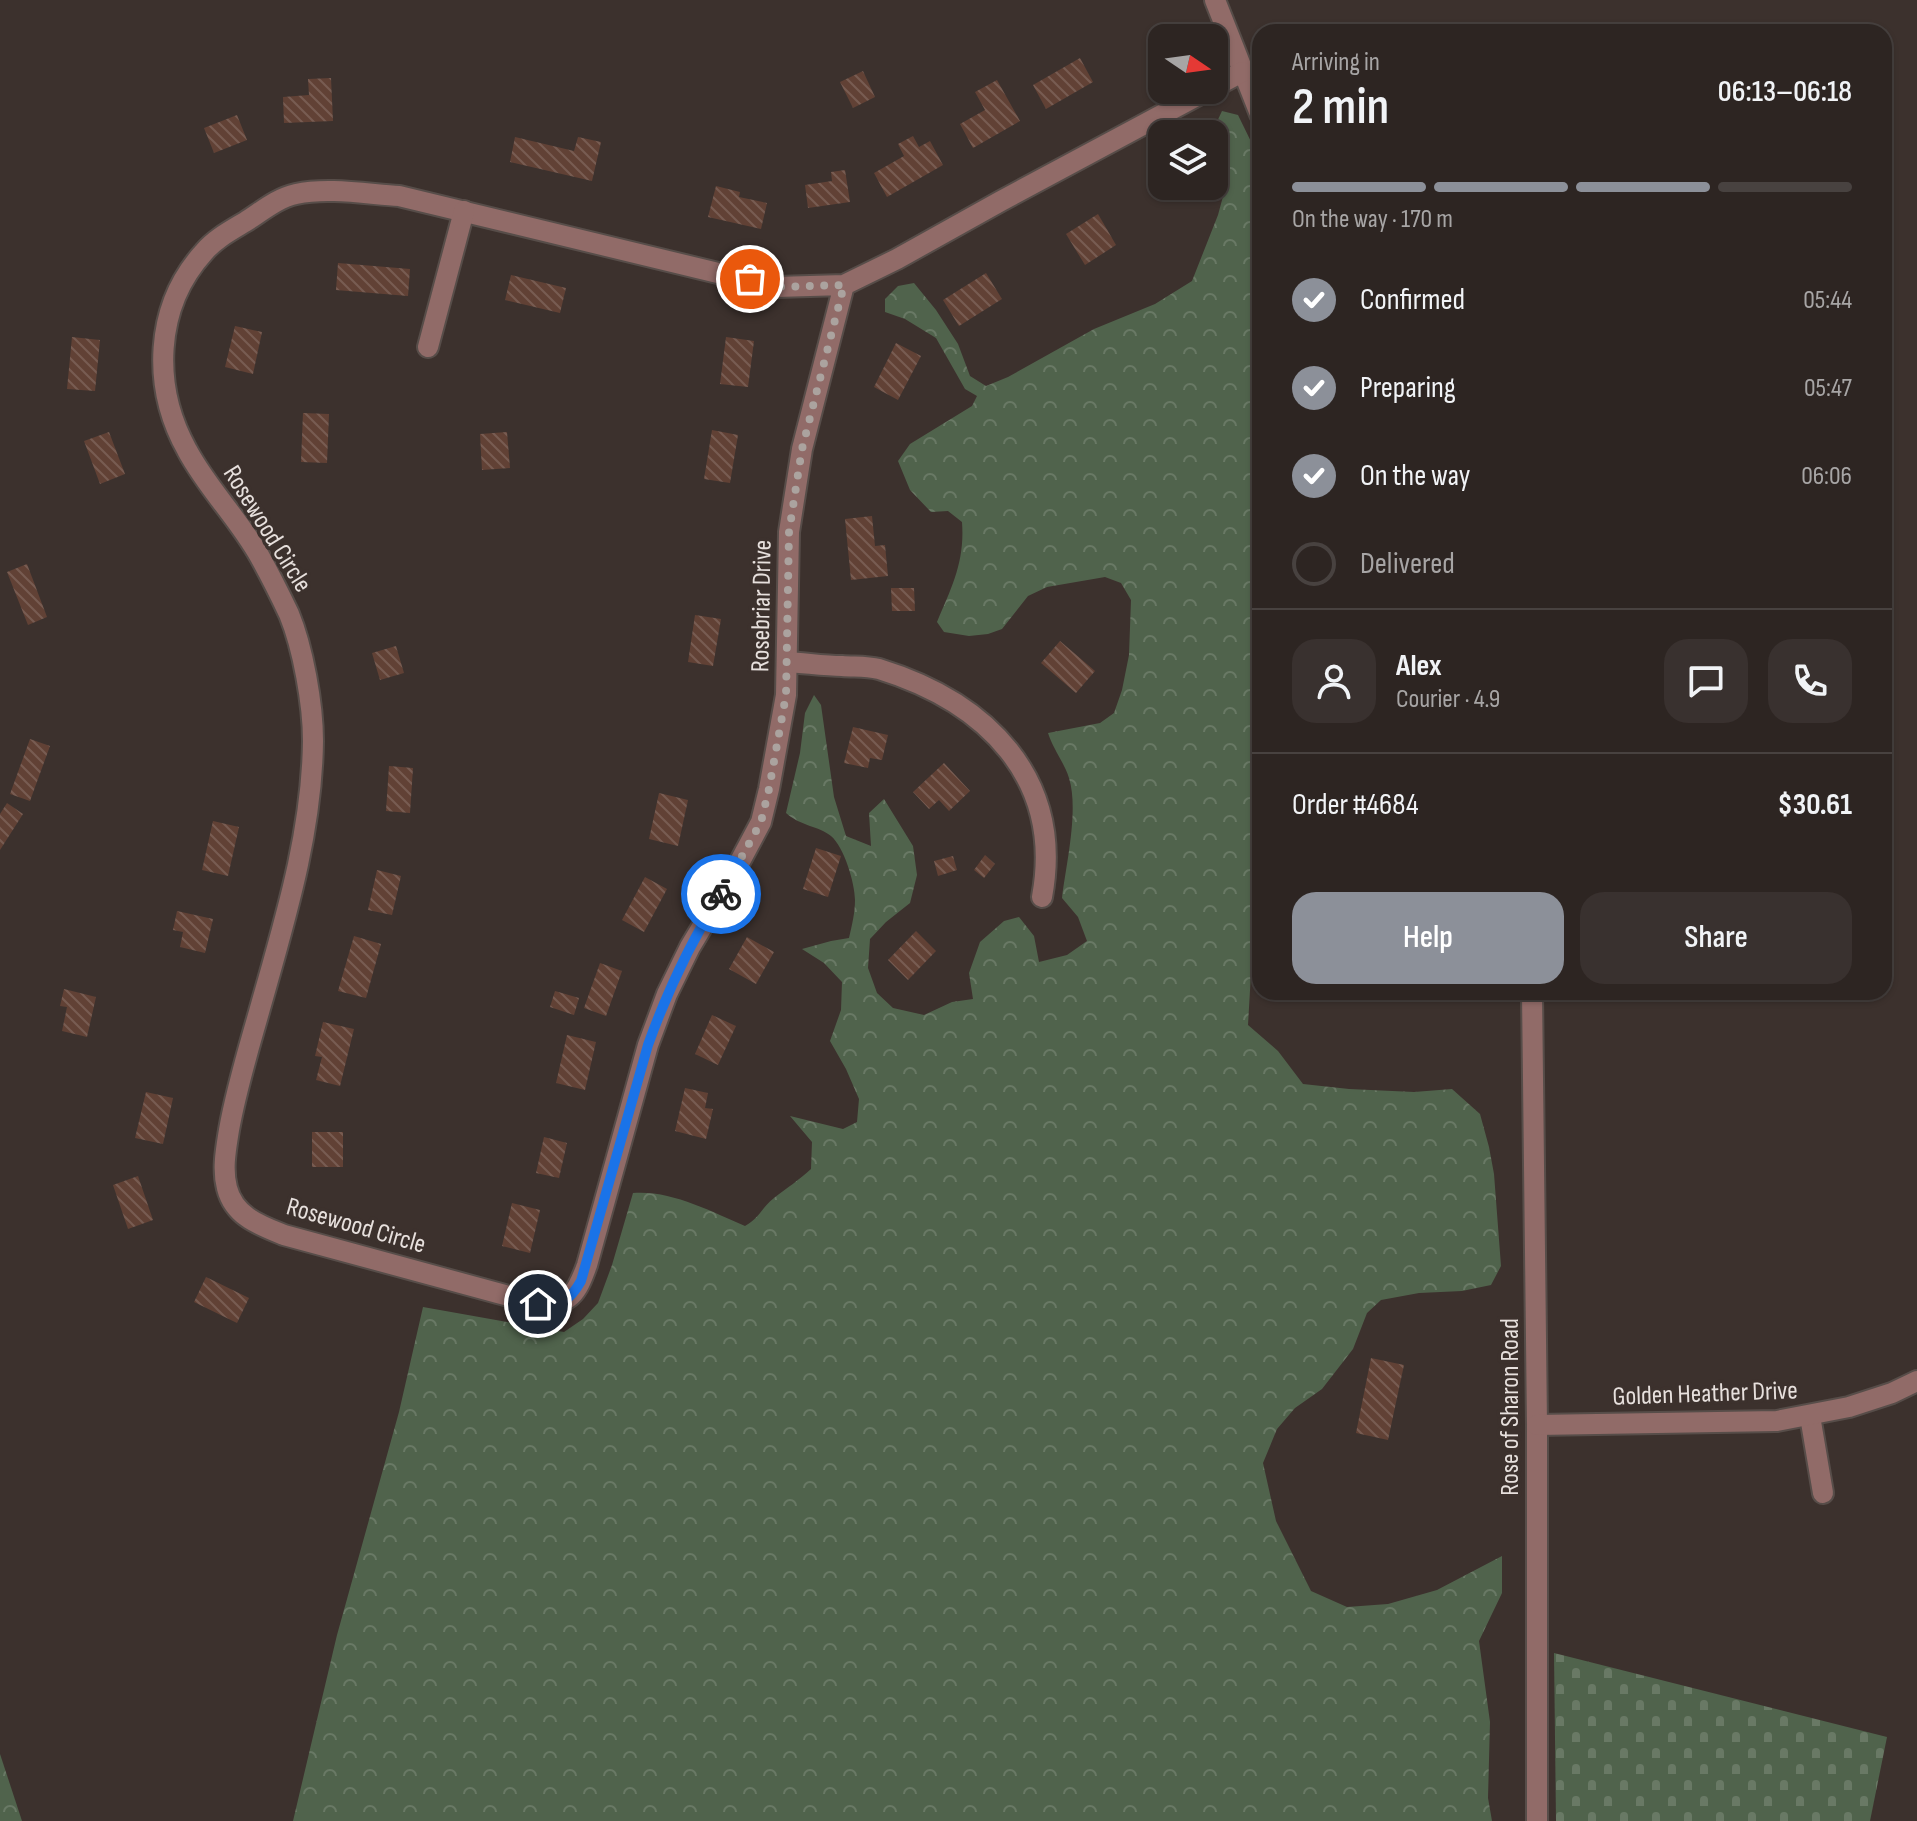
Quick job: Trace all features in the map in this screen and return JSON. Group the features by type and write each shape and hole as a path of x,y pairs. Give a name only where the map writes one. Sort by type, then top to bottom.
{"street":[{"path":"1215,0 1252,95"},
{"path":"1228,80 1242,72"},
{"path":"844,285 1182,104"},
{"name":"Rosewood Circle","path":"564,1301 554,1305 538,1304 284,1235 255,1223 233,1204 224,1169 235,1098 290,901 305,833 313,738 300,648 290,616 258,554 187,451 175,425 163,377 162,356 167,322 175,294 211,244 279,200 316,192 399,196 776,287 844,285"},
{"path":"428,347 464,211"},
{"name":"Rosebriar Drive","path":"564,1301 573,1295 587,1265 648,1045 662,1006 690,947 761,822 786,695 789,532 802,449 844,285"},
{"path":"787,662 864,666 915,683 959,705 1009,748 1023,770 1043,822 1047,871 1042,897"},
{"name":"Rose of Sharon Road","path":"1532,1000 1537,1821"},
{"name":"Golden Heather Drive","path":"1537,1425 1777,1421 1849,1407 1917,1381"},
{"path":"1810,1416 1823,1493"}],"green space":[{"path":"1222,111 1238,115 1252,144 1252,968 1248,1025 1278,1051 1303,1084 1414,1092 1452,1089 1480,1114 1494,1174 1501,1266 1491,1285 1381,1300 1367,1313 1353,1349 1322,1389 1295,1408 1277,1429 1263,1463 1276,1521 1311,1591 1347,1607 1388,1604 1437,1590 1502,1556 1502,1593 1479,1641 1490,1722 1488,1798 1492,1821 293,1821 337,1635 399,1412 423,1307 564,1332 583,1319 598,1303 633,1193 676,1198 745,1226 811,1169 812,1142 790,1116 843,1129 857,1122 859,1099 830,1041 841,1010 842,982 824,963 802,949 849,938 855,905 853,884 836,841 786,813 800,753 805,713 814,695 821,705 834,797 846,836 871,846 869,813 884,799 913,846 917,875 910,903 870,939 868,968 877,993 893,1008 924,1015 952,1002 973,999 969,973 980,942 1004,921 1019,917 1034,936 1039,962 1067,955 1087,941 1078,917 1062,898 1069,854 1072,791 1067,772 1048,733 1100,723 1114,713 1129,655 1131,600 1121,583 1105,577 1047,587 1028,596 1002,629 988,634 969,636 944,632 937,622 959,562 962,522 948,511 931,512 910,490 898,461 910,444 972,406 977,396 965,389 936,338 905,319 885,312 885,299 898,286 914,283 958,344 970,376 986,386 1094,329 1155,304 1192,281 1222,200 1228,200 1228,120 1218,120"},
{"path":"1554,1653 1887,1737 1870,1821 1556,1821"},
{"path":"0,1754 22,1821 0,1821"}],"building":[{"path":"1080,58 1093,82 1046,109 1033,85"},
{"path":"863,71 875,97 853,108 840,82"},
{"path":"331,78 333,121 284,123 283,97 309,95 308,79"},
{"path":"997,80 1020,121 973,148 960,124 985,110 975,92"},
{"path":"237,115 247,140 214,153 204,128"},
{"path":"913,136 919,147 930,141 943,165 887,197 874,173 904,156 898,144"},
{"path":"515,137 574,151 578,137 601,142 592,181 510,162"},
{"path":"845,170 850,202 808,208 805,185 832,181 831,172"},
{"path":"716,186 740,192 739,197 767,203 761,229 708,217"},
{"path":"1098,214 1116,245 1085,265 1066,234"},
{"path":"338,263 410,269 408,296 336,290"},
{"path":"986,273 1002,299 959,326 943,300"},
{"path":"511,275 566,288 560,313 505,300"},
{"path":"235,326 262,332 253,374 225,367"},
{"path":"72,337 100,340 95,391 67,389"},
{"path":"726,337 754,341 748,387 720,384"},
{"path":"896,343 921,356 898,400 874,387"},
{"path":"303,413 329,414 327,463 301,462"},
{"path":"712,430 738,435 730,483 704,479"},
{"path":"109,432 125,474 100,484 84,441"},
{"path":"507,432 510,468 482,470 480,434"},
{"path":"872,516 875,546 885,545 888,576 851,580 845,519"},
{"path":"27,564 47,617 28,625 7,572"},
{"path":"891,588 914,588 915,611 892,611"},
{"path":"695,615 721,619 713,666 688,662"},
{"path":"1060,641 1095,671 1076,693 1041,663"},
{"path":"396,646 404,673 380,680 372,653"},
{"path":"853,727 888,735 882,760 870,758 868,768 844,763"},
{"path":"30,739 50,746 30,801 10,794"},
{"path":"944,763 970,791 949,811 939,800 929,809 913,792"},
{"path":"389,766 413,768 410,813 386,811"},
{"path":"659,793 688,800 678,846 649,839"},
{"path":"7,803 23,814 0,850 0,814"},
{"path":"213,821 239,827 228,876 202,870"},
{"path":"816,848 841,856 828,897 803,889"},
{"path":"985,855 995,864 984,878 974,870"},
{"path":"953,856 957,870 938,876 934,861"},
{"path":"377,870 401,876 392,915 368,910"},
{"path":"645,877 667,889 644,932 622,920"},
{"path":"177,911 213,919 205,953 180,947 183,932 173,930"},
{"path":"916,931 936,951 908,980 888,960"},
{"path":"354,936 381,944 366,998 338,991"},
{"path":"747,937 774,952 756,984 729,969"},
{"path":"600,963 622,971 606,1016 584,1008"},
{"path":"64,989 96,997 87,1037 62,1031 67,1007 60,1006"},
{"path":"555,991 579,998 574,1015 550,1007"},
{"path":"712,1015 736,1026 718,1065 695,1054"},
{"path":"323,1022 354,1029 340,1086 316,1080 322,1057 315,1056"},
{"path":"567,1035 596,1042 585,1090 556,1083"},
{"path":"685,1088 708,1093 705,1108 713,1109 706,1139 675,1131"},
{"path":"146,1092 173,1098 163,1144 135,1138"},
{"path":"312,1132 343,1132 343,1167 312,1167"},
{"path":"544,1137 567,1143 559,1178 536,1173"},
{"path":"138,1176 153,1220 128,1229 113,1185"},
{"path":"512,1203 540,1210 530,1253 502,1246"},
{"path":"206,1277 249,1298 237,1323 194,1302"},
{"path":"1371,1358 1404,1365 1388,1440 1356,1433"}],"way so far":[{"path":"721,894 761,822 769,789 786,695 789,532 802,449 844,285 776,287 750,279"}],"route":[{"path":"538,1304 554,1305 564,1301 573,1295 581,1281 657,1019 690,947 721,894"}]}
